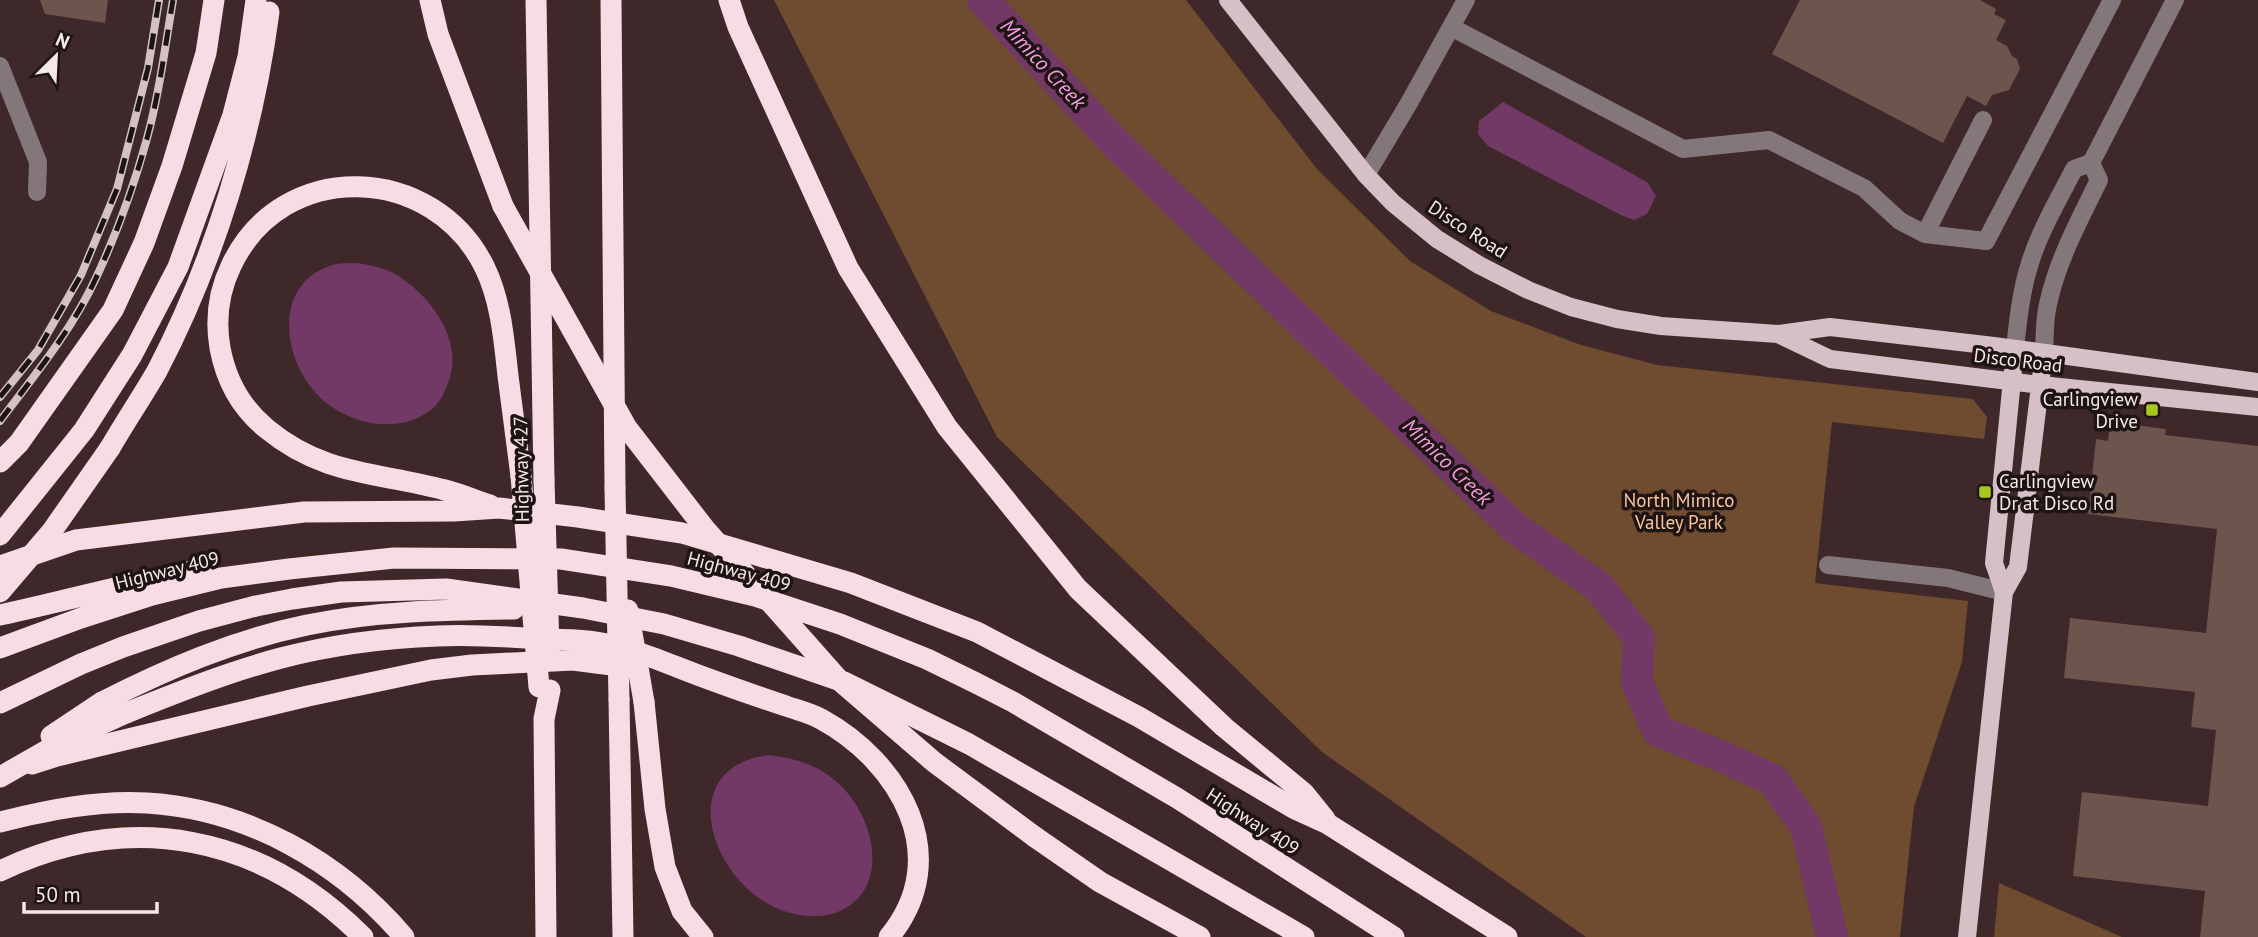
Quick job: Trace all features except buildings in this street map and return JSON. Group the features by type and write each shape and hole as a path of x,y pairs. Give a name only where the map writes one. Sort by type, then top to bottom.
{"highway":[{"path":"0,462 19,443 113,310 144,243 172,166 206,53 214,0"},
{"path":"0,535 85,430 121,374 178,267 233,115 248,57 256,0"},
{"path":"0,592 52,531 110,448 157,370 200,277 236,171 263,57 270,0"},
{"path":"430,0 438,34 503,206 627,428 705,529 840,681 934,762 1100,882 1200,937"},
{"name":"Highway 427","path":"536,0 545,689"},
{"path":"611,0 615,488 623,937"},
{"path":"729,0 738,27 848,268 947,427 1078,589 1224,727 1304,793 1328,824"},
{"path":"499,509 445,490 328,464 296,450 265,428 237,397 224,369 217,321 221,292 238,252 265,218 309,194 326,189 362,186 393,191 421,201 445,216 476,250 492,283 503,334 545,689 546,937"},
{"path":"0,566 76,540 304,512 499,509 578,517 682,533 851,583 976,632 1139,717 1295,809 1328,824 1507,937"},
{"path":"616,542 644,702 654,809 665,867 681,911 703,937"},
{"name":"Highway 409","path":"0,648 152,595 221,578 289,569 394,558 561,559 671,576 755,596 828,620 927,659 1013,702 1177,798 1343,907 1394,937"},
{"path":"0,615 145,579 213,567 289,569"},
{"path":"0,703 122,647 199,621 292,599 341,592 446,589 583,608 664,624 844,682 969,744 1304,937"},
{"path":"0,776 57,732 102,702 152,677 206,655 305,625 419,611 583,608"},
{"path":"0,776 58,744 126,713 280,658 341,647 437,636 595,641 660,659 818,718 843,732 865,750 891,779 906,805 917,842 918,875 914,894 889,937"},
{"path":"0,776 57,756 307,696 430,670 573,660 703,677"},
{"path":"0,822 61,808 122,803 177,807 232,820 285,842 321,862 362,892 404,937"},
{"path":"0,871 39,854 90,842 149,838 212,846 238,854 285,875 321,900 363,937"}],"main road":[{"name":"Disco Road","path":"1228,0 1366,175 1394,203 1437,239 1491,271 1528,290 1571,307 1650,324 1778,334 1830,327 2258,382"},
{"name":"Disco Road","path":"1778,334 1830,359 2040,385 2258,407"},
{"path":"2004,592 1994,564 2015,349"},
{"path":"1967,937 2004,592 2018,567 2044,354"}],"street":[{"path":"1366,175 1466,0"},
{"path":"1451,27 1683,149 1769,141 1864,188 1900,221 1925,234 1986,241 2112,0"},
{"path":"2015,349 2021,297 2030,261 2074,169 2091,163 2175,0"},
{"path":"0,66 38,162 37,192"},
{"path":"1925,234 1983,120"},
{"path":"2044,354 2048,303 2056,274 2099,180 2091,163"},
{"path":"1828,565 1948,578 2004,592"}],"green space":[{"name":"North Mimico Valley Park","path":"774,0 984,0 1335,367 1357,369 1326,334 990,0 1186,0 1317,169 1410,261 1491,311 1581,345 1657,365 1973,399 1987,417 1984,439 1832,422 1815,583 1968,601 1962,662 1914,807 1900,937 1586,937 1322,752 997,437"},
{"path":"1999,883 2122,937 1994,937"}],"shaded area":[{"path":"1503,102 1647,182 1656,196 1647,214 1634,220 1621,215 1488,146 1478,134 1479,121"},
{"path":"357,263 388,270 409,283 431,306 447,332 452,362 447,387 432,409 410,421 378,424 340,412 316,394 300,370 293,352 289,334 290,316 294,299 303,284 317,272 336,264"},
{"path":"769,755 796,760 814,767 837,782 851,797 869,833 871,872 864,890 852,904 832,914 795,914 763,901 737,877 719,848 711,818 715,789 734,767"}],"waterway":[{"name":"Mimico Creek","path":"983,0 1115,143 1515,528 1599,587 1639,638 1637,682 1658,731 1773,780 1806,827 1832,937"}],"railway":[{"path":"0,397 38,350 81,275 117,189 148,68 159,0"},
{"path":"0,421 76,316 96,278 124,211 151,125 173,0"}],"place":[{"name":"Carlingview Drive","path":"2152,410"},
{"name":"Carlingview Dr at Disco Rd","path":"1985,492"}]}
